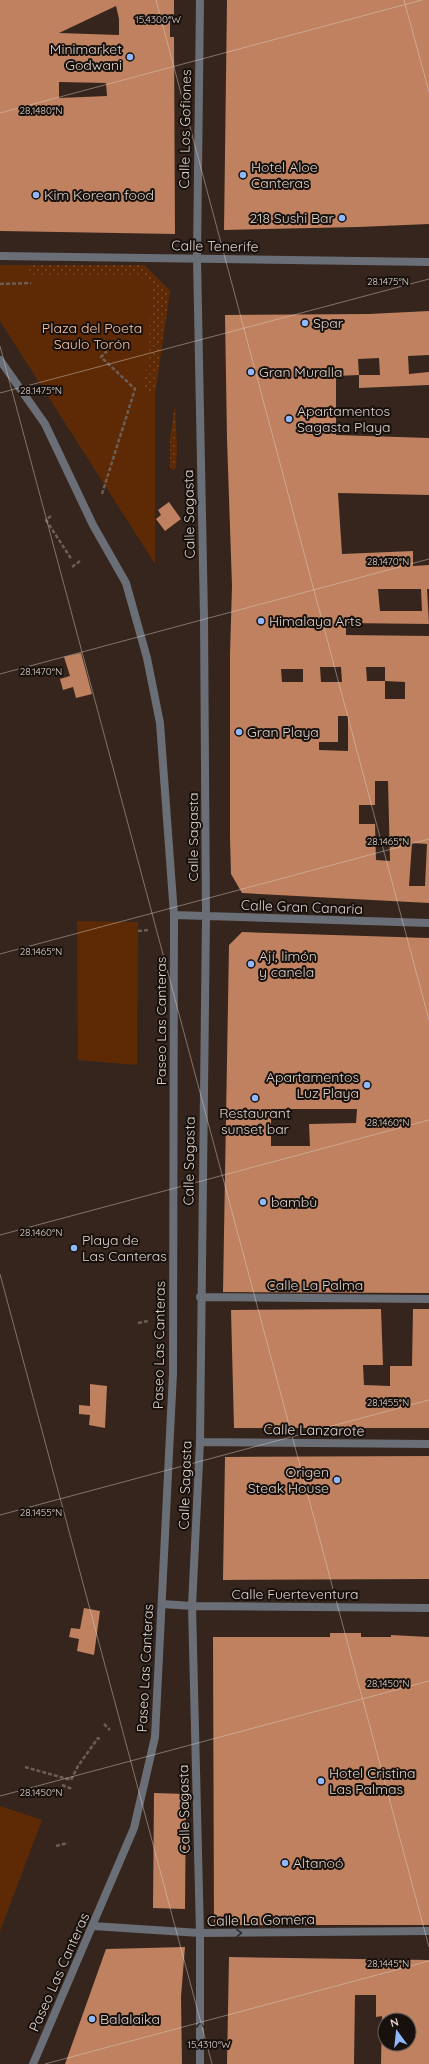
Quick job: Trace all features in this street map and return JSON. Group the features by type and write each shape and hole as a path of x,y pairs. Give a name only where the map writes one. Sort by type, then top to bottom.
{"street":[{"name":"Calle Los Gofiones","path":"197,258 200,0"},
{"name":"Calle Tenerife","path":"0,256 429,262"},
{"name":"Calle Sagasta","path":"197,258 204,609 206,917 200,1297 200,1442 192,1606 200,1933 200,2064"},
{"name":"Paseo Las Canteras","path":"0,360 45,424 93,525 126,583 147,658 160,724 174,915 173,1374 155,1737 134,1828 33,2064"},
{"name":"Calle Gran Canaria","path":"174,915 429,923"},
{"name":"Calle La Palma","path":"200,1297 429,1299"},
{"name":"Calle Lanzarote","path":"200,1442 429,1444"},
{"name":"Calle Fuerteventura","path":"162,1604 192,1606 429,1608"},
{"name":"Calle La Gomera","path":"93,1926 200,1933 429,1931"}],"path":[{"path":"0,284 31,283"},
{"path":"93,525 135,389 101,358 107,351"},
{"path":"51,516 46,520 72,560"},
{"path":"72,567 80,560"},
{"path":"138,931 149,930"},
{"path":"138,1323 148,1321"},
{"path":"104,1724 110,1730"},
{"path":"25,1766 71,1780 78,1766 98,1738 101,1740"},
{"path":"62,1785 72,1789"},
{"path":"56,1846 68,1843"}],"green space":[{"name":"Plaza del Poeta Saulo Torón","path":"0,265 144,265 170,291 155,393 155,564 0,321"},
{"path":"27,265 144,265 170,291 155,393 144,392 153,285 141,277 27,275"},
{"path":"175,405 177,448 176,468 173,470 170,468 170,439"},
{"path":"77,921 138,922 137,1065 78,1060"},
{"path":"0,1806 42,1820 0,1931"}],"building":[{"path":"0,0 174,0 174,16 170,16 170,37 174,37 175,234 0,231","holes":["116,6 119,19 119,35 59,33","59,82 106,83 107,96 59,98"]},
{"path":"227,0 429,0 429,224 224,230"},
{"path":"429,311 429,355 408,356 409,374 429,372 429,385 359,388 359,375 336,376 336,435 429,438 429,495 338,493 342,554 413,551 413,566 429,565 429,589 427,589 429,624 346,623 346,635 429,636 429,903 242,893 231,874 230,654 232,586 227,439 225,315 369,314","holes":["379,358 380,375 359,375 358,359","378,589 421,589 422,611 380,611","320,667 341,667 342,682 321,682","366,667 385,667 385,681 367,681","281,669 303,669 303,682 282,682","385,681 405,682 405,699 385,699","338,716 348,716 348,751 319,750 319,742 338,742","375,781 388,781 390,861 376,860 375,824 359,824 359,805 375,805","412,843 427,844 425,886 409,886"]},
{"path":"169,502 181,519 165,531 156,519 161,515 158,510"},
{"path":"81,653 92,694 76,698 73,687 63,690 60,679 70,676 64,657"},
{"path":"242,932 429,938 429,1293 223,1292 229,945","holes":["271,1109 357,1109 356,1123 309,1124 310,1146 271,1146"]},
{"path":"381,1309 383,1365 363,1365 364,1385 390,1386 390,1366 412,1366 413,1309 429,1309 429,1428 234,1428 231,1310"},
{"path":"90,1384 107,1386 105,1428 89,1425 90,1415 79,1414 79,1405 90,1406"},
{"path":"429,1456 429,1579 223,1580 225,1457"},
{"path":"84,1608 100,1611 94,1655 77,1651 79,1639 69,1637 71,1628 80,1629"},
{"name":"Hotel Cristina Las Palmas","path":"330,1633 361,1633 361,1637 391,1637 391,1635 429,1637 429,1925 214,1925 213,1637 330,1637"},
{"path":"154,1793 186,1794 185,1909 153,1908"},
{"path":"185,1947 181,1997 182,2064 65,2064 106,1949"},
{"path":"229,1957 429,1960 429,2064 381,2064 381,2052 417,2052 417,2012 377,2012 376,2017 376,1995 355,1995 354,2064 227,2064"}],"place":[{"name":"Minimarket Godwani","path":"130,57"},
{"name":"Hotel Aloe Canteras","path":"243,175"},
{"name":"Kim Korean food","path":"36,195"},
{"name":"218 Sushi Bar","path":"342,218"},
{"name":"Spar","path":"305,323"},
{"name":"Gran Muralla","path":"251,372"},
{"name":"Apartamentos Sagasta Playa","path":"289,419"},
{"name":"Himalaya Arts","path":"261,621"},
{"name":"Gran Playa","path":"239,732"},
{"name":"Ají, limón y canela","path":"251,964"},
{"name":"Apartamentos Luz Playa","path":"367,1085"},
{"name":"Restaurant sunset bar","path":"255,1098"},
{"name":"bambù","path":"263,1202"},
{"name":"Playa de Las Canteras","path":"74,1248"},
{"name":"Origen Steak House","path":"337,1480"},
{"name":"Hotel Cristina Las Palmas","path":"321,1781"},
{"name":"Altanoó","path":"285,1863"},
{"name":"Balalaika","path":"92,2019"}]}
